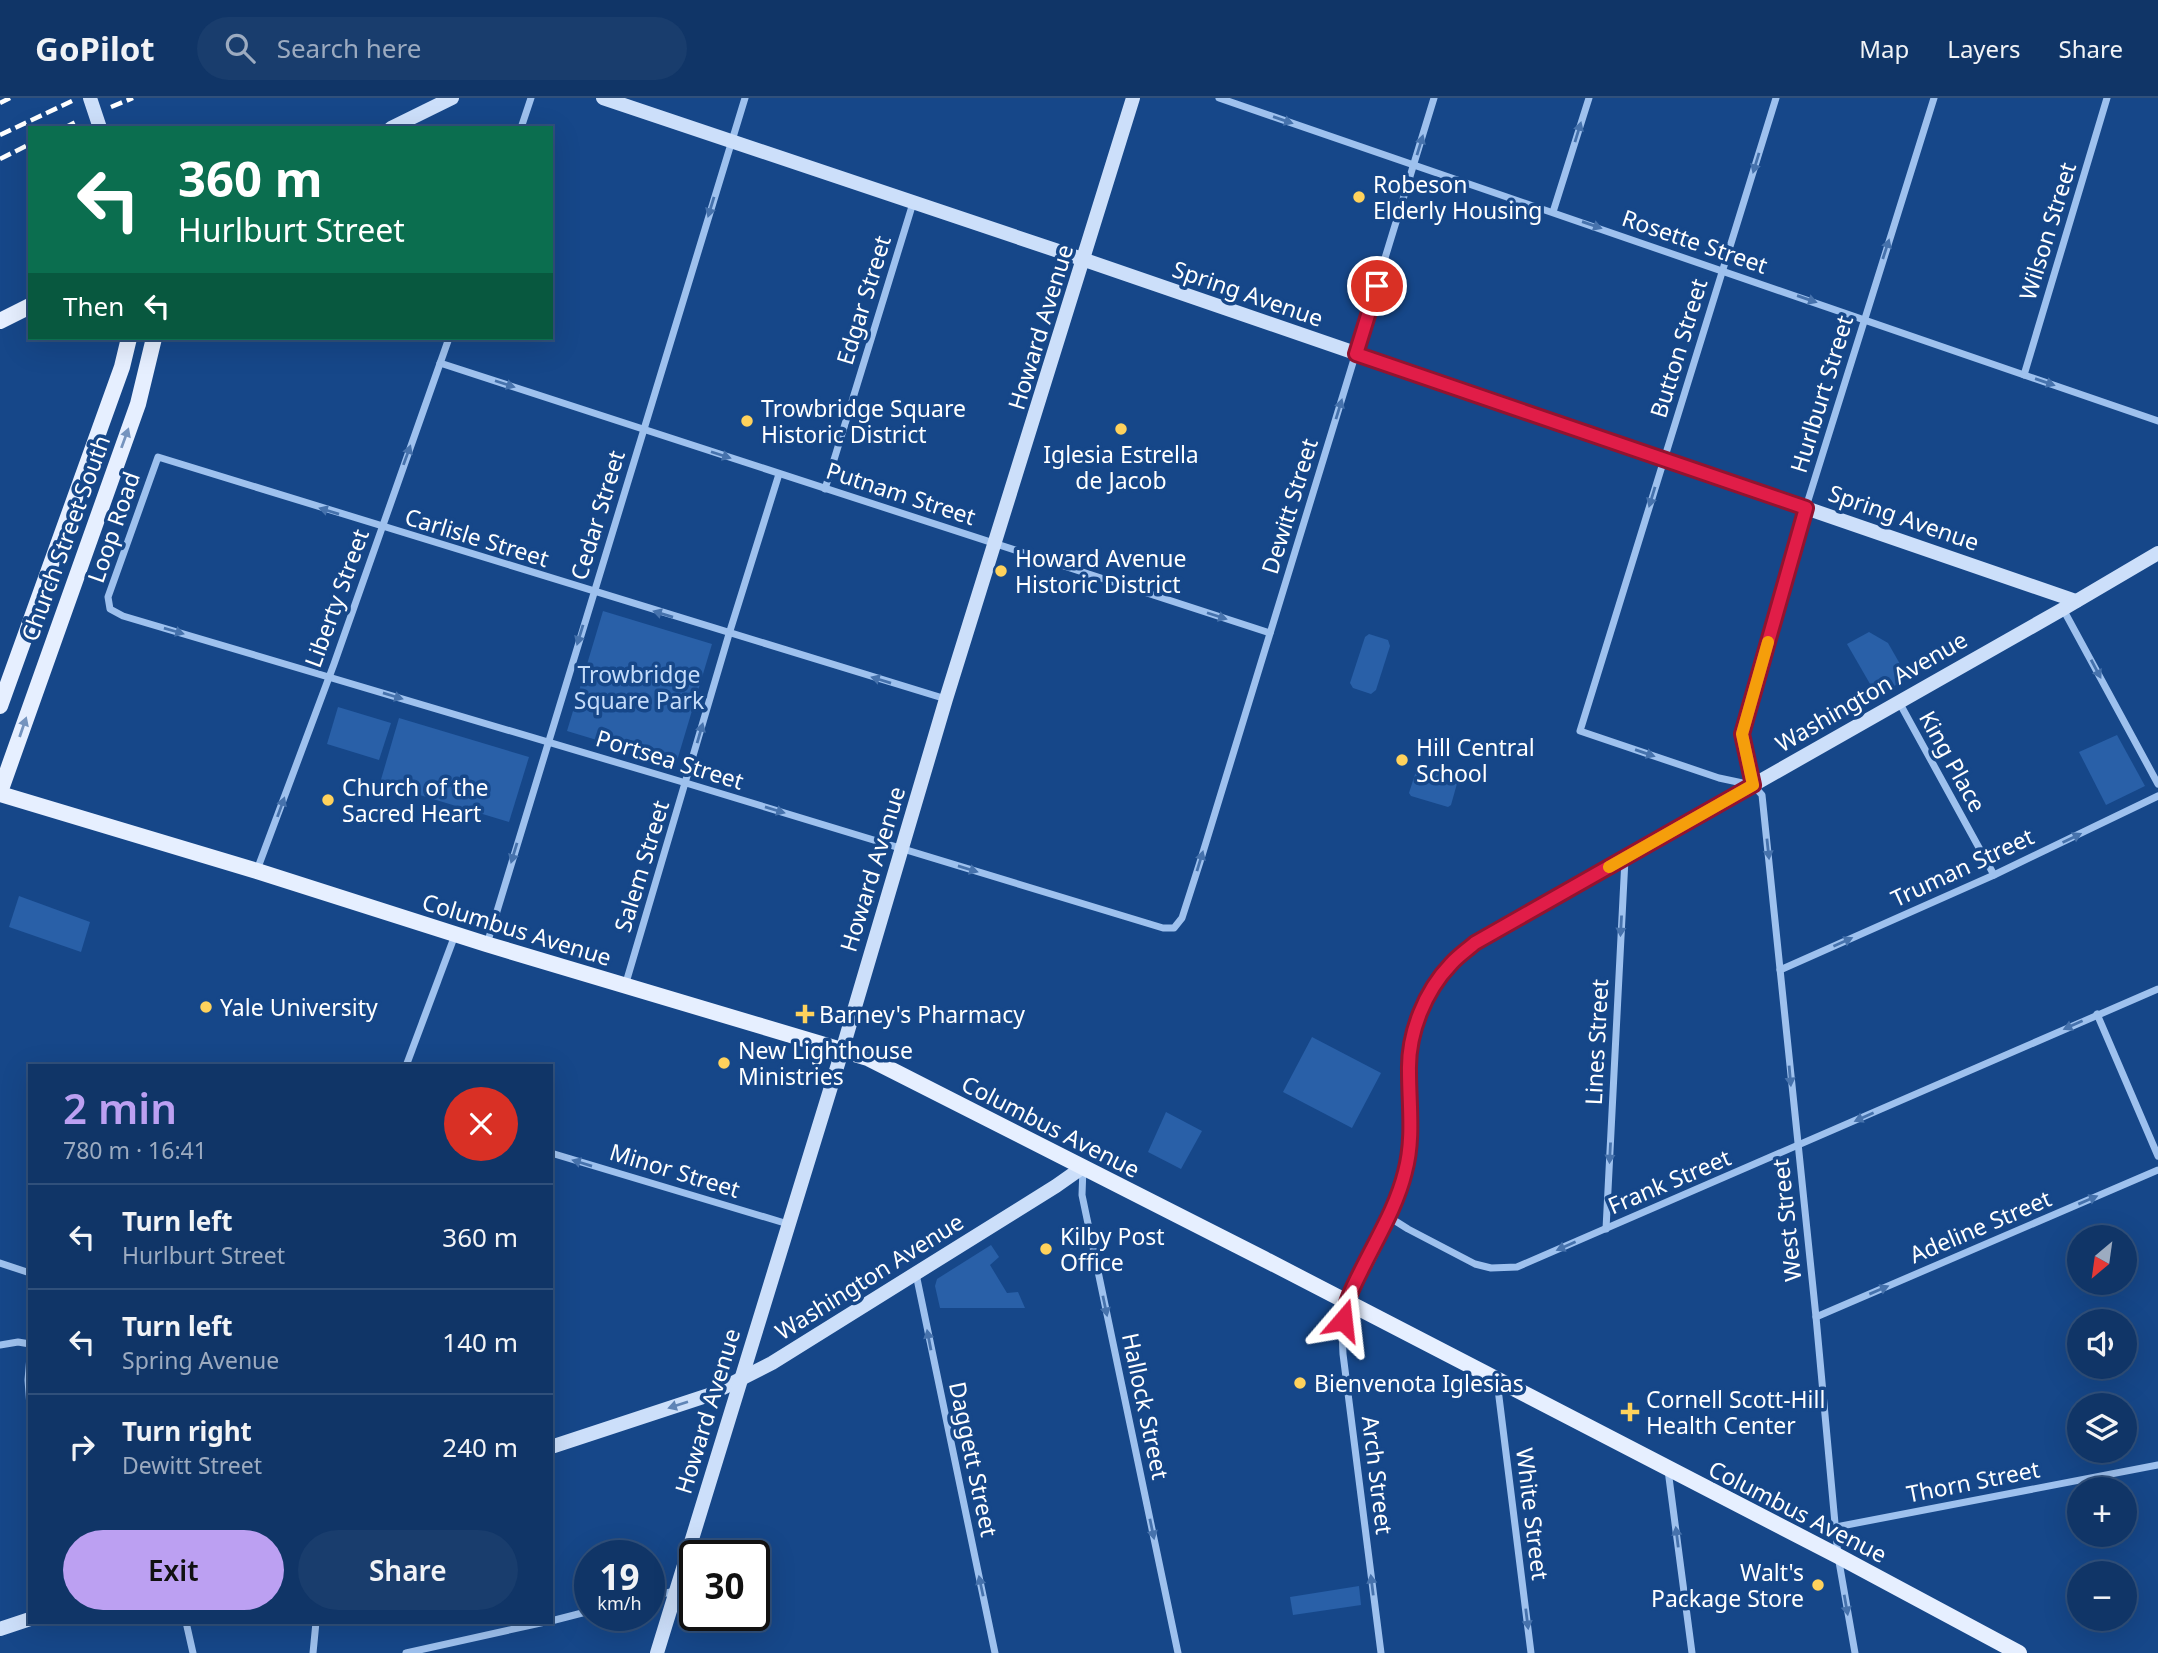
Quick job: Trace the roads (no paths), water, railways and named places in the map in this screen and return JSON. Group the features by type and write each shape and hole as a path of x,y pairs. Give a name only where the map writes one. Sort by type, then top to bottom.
{"main road":[{"path":"90,98 99,126"},
{"path":"395,126 452,98"},
{"name":"Spring Avenue","path":"603,98 1085,260 1806,508 2070,605"},
{"name":"Howard Avenue","path":"657,1653 1133,98"},
{"path":"0,321 26,309"},
{"path":"117,340 117,377"},
{"name":"Church Street South","path":"0,706 125,357 129,340"},
{"name":"Church Street South","path":"0,793 138,404 154,340"},
{"name":"Washington Avenue","path":"1346,1302 1388,1217 1405,1173 1409,1153 1408,1067 1411,1044 1416,1023 1432,991 1450,965 1475,943 2158,553"},
{"name":"Columbus Avenue","path":"0,793 486,944 868,1058 1668,1468 2019,1653"},
{"name":"Washington Avenue","path":"553,1446 709,1395 797,1348 1083,1167"},
{"path":"0,1629 28,1620"}],"street":[{"path":"522,126 531,98"},
{"name":"Cedar Street","path":"486,944 745,98"},
{"name":"Rosette Street","path":"1219,98 2158,421"},
{"name":"Dewitt Street","path":"1178,925 1200,862 1434,98"},
{"path":"1553,212 1589,98"},
{"name":"Button Street","path":"1753,785 1719,778 1580,731 1776,98"},
{"name":"Hurlburt Street","path":"1753,785 1742,734 1806,508 1934,98"},
{"name":"Wilson Street","path":"2024,376 2107,98"},
{"name":"Edgar Street","path":"825,489 913,203"},
{"name":"Liberty Street","path":"257,871 448,340"},
{"name":"Putnam Street","path":"440,363 1270,633"},
{"name":"Carlisle Street","path":"158,457 947,699"},
{"name":"Loop Road","path":"110,609 108,597 158,457"},
{"name":"Salem Street","path":"625,986 779,474"},
{"path":"2070,605 2158,784"},
{"name":"Portsea Street","path":"110,609 123,616 1163,928 1169,929 1178,925"},
{"name":"King Place","path":"1898,702 1994,875"},
{"name":"West Street","path":"1753,785 1762,795 1838,1556 1855,1653"},
{"name":"Truman Street","path":"1780,970 1994,875 2158,796"},
{"name":"Lines Street","path":"1606,1229 1625,858"},
{"path":"407,1064 455,934"},
{"name":"Frank Street","path":"1388,1217 1475,1264 1491,1268 1524,1265 2158,989"},
{"path":"2097,1014 2158,1156"},
{"name":"Minor Street","path":"553,1154 788,1224"},
{"name":"Hallock Street","path":"1083,1167 1082,1195 1178,1653"},
{"name":"Adeline Street","path":"1816,1317 2158,1170"},
{"path":"0,1263 28,1272"},
{"name":"Daggett Street","path":"915,1273 996,1653"},
{"name":"Arch Street","path":"1346,1302 1342,1331 1343,1354 1381,1653"},
{"path":"0,1345 28,1344"},
{"name":"White Street","path":"1497,1381 1531,1653"},
{"name":"Thorn Street","path":"1836,1527 2158,1465"},
{"path":"1668,1468 1692,1653"},
{"path":"665,1593 675,1591"},
{"path":"553,1620 574,1615"},
{"path":"186,1624 192,1653"},
{"path":"313,1653 316,1624"},
{"path":"406,1653 536,1624"}],"railway":[{"path":"0,103 10,98"},
{"path":"111,107 133,98"},
{"path":"0,135 72,101"},
{"path":"68,126 78,121"},
{"path":"0,159 28,145"}],"place":[{"name":"Robeson Elderly Housing","path":"1359,197"},
{"name":"Trowbridge Square Historic District","path":"747,421"},
{"name":"Iglesia Estrella de Jacob","path":"1121,429"},
{"name":"Howard Avenue Historic District","path":"1001,571"},
{"name":"Hill Central School","path":"1402,760"},
{"name":"Church of the Sacred Heart","path":"328,800"},
{"name":"Yale University","path":"206,1007"},
{"name":"Barney's Pharmacy","path":"805,1014"},
{"name":"New Lighthouse Ministries","path":"724,1063"},
{"name":"Kilby Post Office","path":"1046,1249"},
{"name":"Bienvenota Iglesias","path":"1300,1383"},
{"name":"Cornell Scott-Hill Health Center","path":"1630,1412"},
{"name":"Walt's Package Store","path":"1818,1585"}],"park label":[{"name":"Trowbridge Square Park","path":"639,687"}]}
